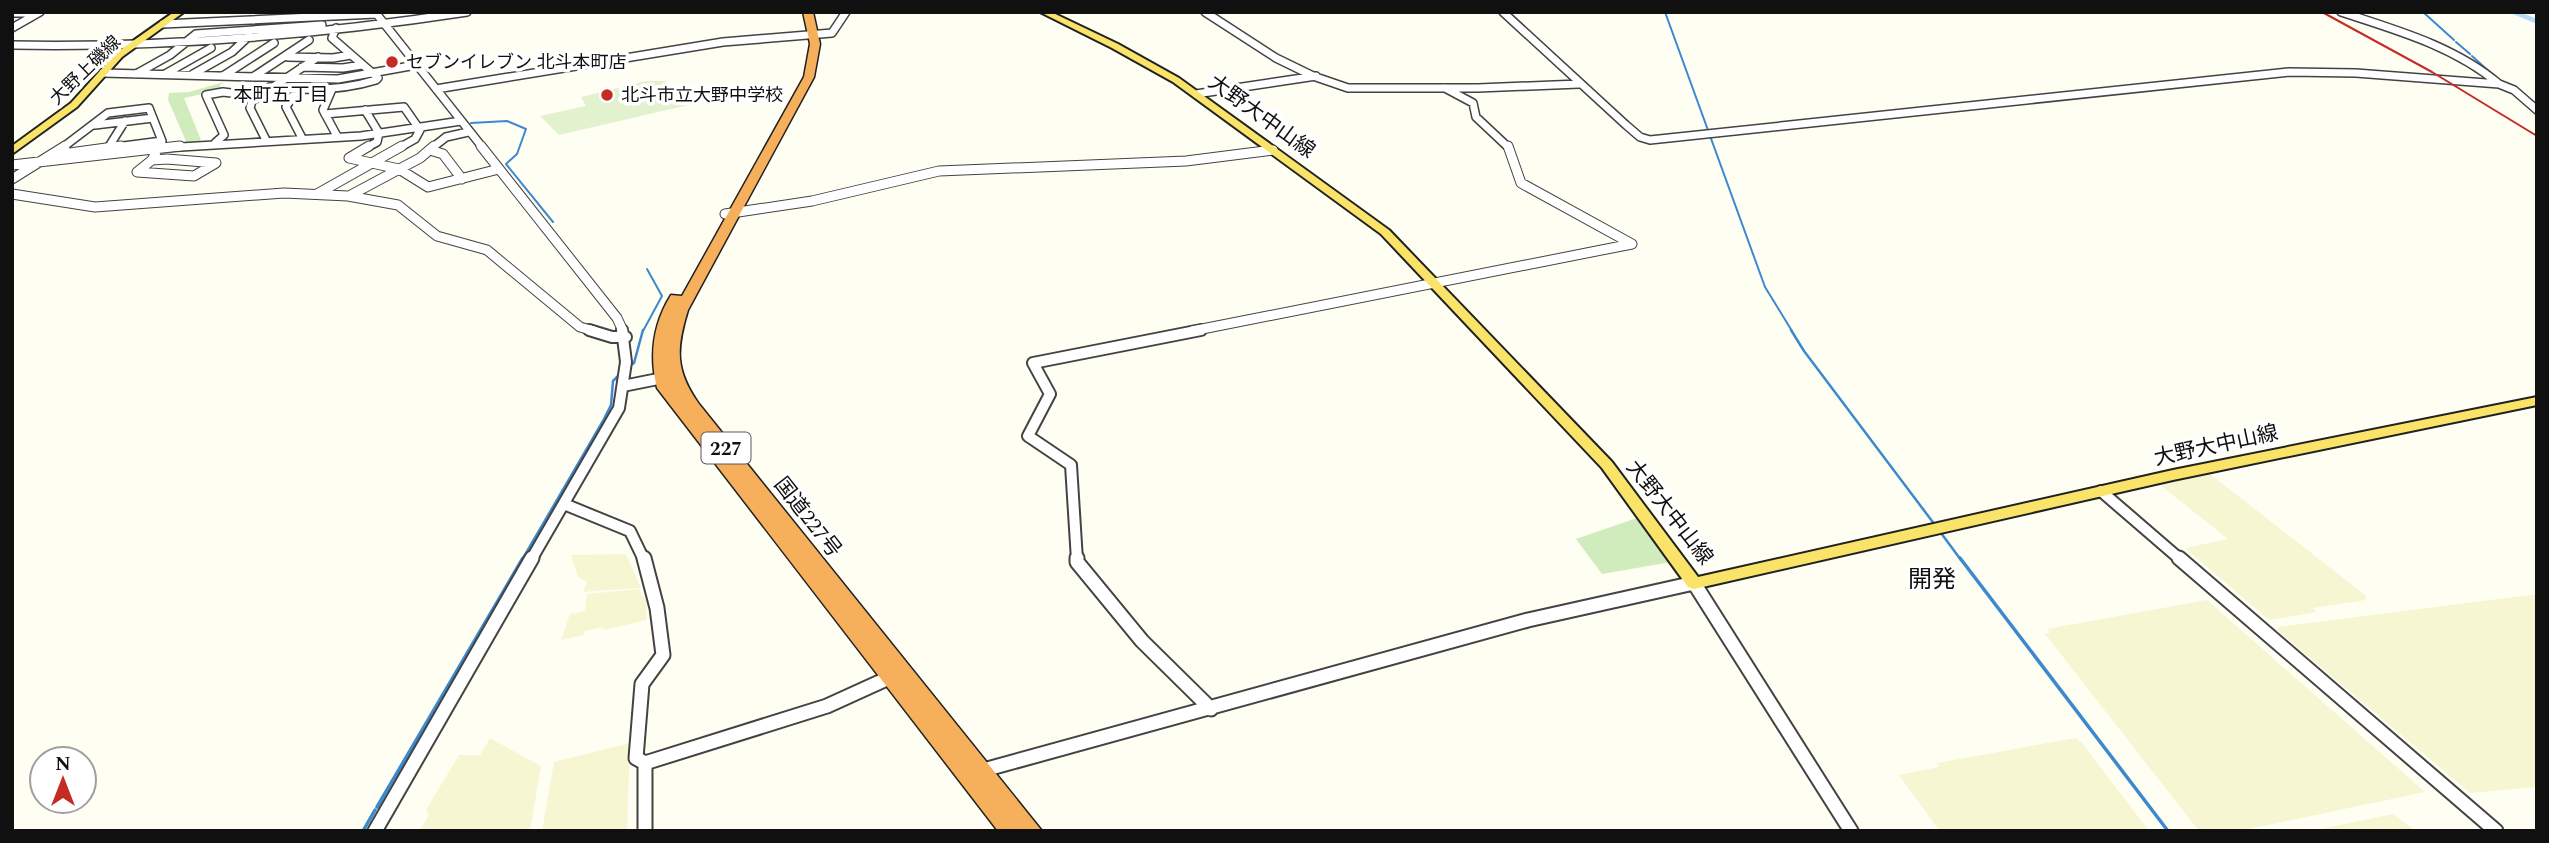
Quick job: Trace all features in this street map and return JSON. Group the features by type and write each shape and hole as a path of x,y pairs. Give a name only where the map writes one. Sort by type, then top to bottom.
{"highway":[{"name":"国道227号","path":"798,12 810,35"},
{"name":"国道227号","path":"808,12 809,77 729,214 681,310 674,328 668,377 975,773 1031,831"},
{"name":"国道227号","path":"975,773 1011,831"}],"main road":[{"name":"大野上磯線","path":"12,151 74,105 130,46 180,12"},
{"name":"大野大中山線","path":"1044,12 1141,60 1196,94 1385,232 1607,465 1694,583 2101,491 2537,401"}],"street":[{"path":"12,13 41,12"},
{"path":"12,28 41,12"},
{"path":"176,50 309,40 467,12"},
{"path":"436,89 710,43 832,33 846,12"},
{"path":"1205,12 1228,24 1256,47 1334,85 1357,89 1579,84 1644,139 2289,72 2342,72 2499,84 2514,90 2537,110"},
{"path":"1503,12 1580,80 1579,84"},
{"path":"2341,12 2399,31 2479,66 2499,84"},
{"path":"163,24 213,24 302,17 341,19 375,13 617,318 626,337 623,386 618,408 375,831"},
{"path":"213,24 224,15"},
{"path":"191,76 240,46 265,20"},
{"path":"136,74 176,50 196,34 332,24 336,26 334,35"},
{"path":"12,45 130,46 334,35"},
{"path":"270,88 296,91 332,89 366,84 378,78 351,55 334,35"},
{"path":"253,77 288,57 309,40"},
{"path":"222,77 274,43"},
{"path":"163,75 211,48"},
{"path":"288,57 351,55"},
{"path":"266,140 250,108 256,96 318,57"},
{"path":"302,67 344,68 362,65"},
{"path":"103,73 338,79 416,65"},
{"path":"1196,94 1316,76"},
{"path":"1210,709 1142,641 1077,562 1071,465 1028,436 1050,394 1033,363 1632,244 1521,183 1515,174 1515,159 1492,127 1476,117 1473,103 1446,88"},
{"path":"332,89 323,110 337,136"},
{"path":"296,91 286,107 302,138"},
{"path":"215,143 224,135 206,95 223,92 256,96"},
{"path":"325,114 404,107 420,130"},
{"path":"12,179 40,164 108,113 149,108 162,141 152,160 137,172 194,176 216,163 152,160"},
{"path":"365,110 379,133 377,142 349,158 399,169 428,187 499,169"},
{"path":"92,125 153,118"},
{"path":"108,148 125,121"},
{"path":"12,164 40,164 215,143 420,130 461,121"},
{"path":"317,194 415,139 420,130"},
{"path":"348,197 399,169 446,137 468,132"},
{"path":"53,155 162,141"},
{"path":"429,150 443,154 462,179"},
{"path":"729,214 812,201 949,169 1186,161 1273,150"},
{"path":"12,194 95,207 262,194 317,194 398,205 437,236 487,250 580,327 612,337 626,337"},
{"path":"623,386 668,377"},
{"path":"2101,491 2496,831"},
{"path":"564,504 630,531 643,558 657,608 663,655 642,684 636,758 645,763 827,706 897,674"},
{"path":"975,773 1528,620 1694,583 1851,831"},
{"path":"645,763 645,831"}],"green space":[{"path":"646,81 664,81 697,103 559,135 540,116 586,106 581,97"},
{"path":"224,82 220,85 221,90 184,98 201,140 185,144 168,100 169,93 189,92"},
{"path":"2210,474 2365,595 2366,600 2313,608 2317,612 2269,620 2185,548 2228,539 2160,485"},
{"path":"1637,518 1671,562 1602,574 1576,539"},
{"path":"626,554 641,588 583,592 587,582 578,577 571,555"},
{"path":"639,589 646,601 647,620 604,630 603,627 585,631 584,635 561,640 570,614 585,611 587,594"},
{"path":"2537,594 2537,787 2470,793 2277,630 2279,627"},
{"path":"2207,600 2425,792 2239,831 2199,831 2045,634 2050,632 2047,629"},
{"path":"490,738 541,766 530,831 420,831 429,814 426,810 459,755 480,755"},
{"path":"2075,738 2083,744 2149,831 1930,831 1938,829 1899,775 1939,767 1937,763"},
{"path":"630,743 627,831 542,831 554,762"},
{"path":"2393,814 2416,831 2311,831"}],"waterway":[{"path":"1665,12 1765,287 1792,331"},
{"path":"2423,12 2454,40"},
{"path":"2512,12 2537,22"},
{"path":"2456,42 2470,54"},
{"path":"2472,56 2493,75"},
{"path":"471,123 507,121 526,129 517,154 506,164 553,222"},
{"path":"643,331 662,296 647,269"},
{"path":"631,365 634,363 643,330"},
{"path":"1791,330 1935,525"},
{"path":"522,560 603,421 611,405 613,381 618,376"},
{"path":"1941,533 1961,560"},
{"path":"377,807 523,558"},
{"path":"1960,558 2168,831"},
{"path":"363,831 375,810"}],"railway":[{"path":"2322,12 2432,72 2537,136"}],"place":[{"name":"セブンイレブン 北斗本町店","path":"392,62"},
{"name":"北斗市立大野中学校","path":"607,95"}],"district":[{"name":"本町五丁目","path":"281,94"},
{"name":"開発","path":"1932,579"}]}
